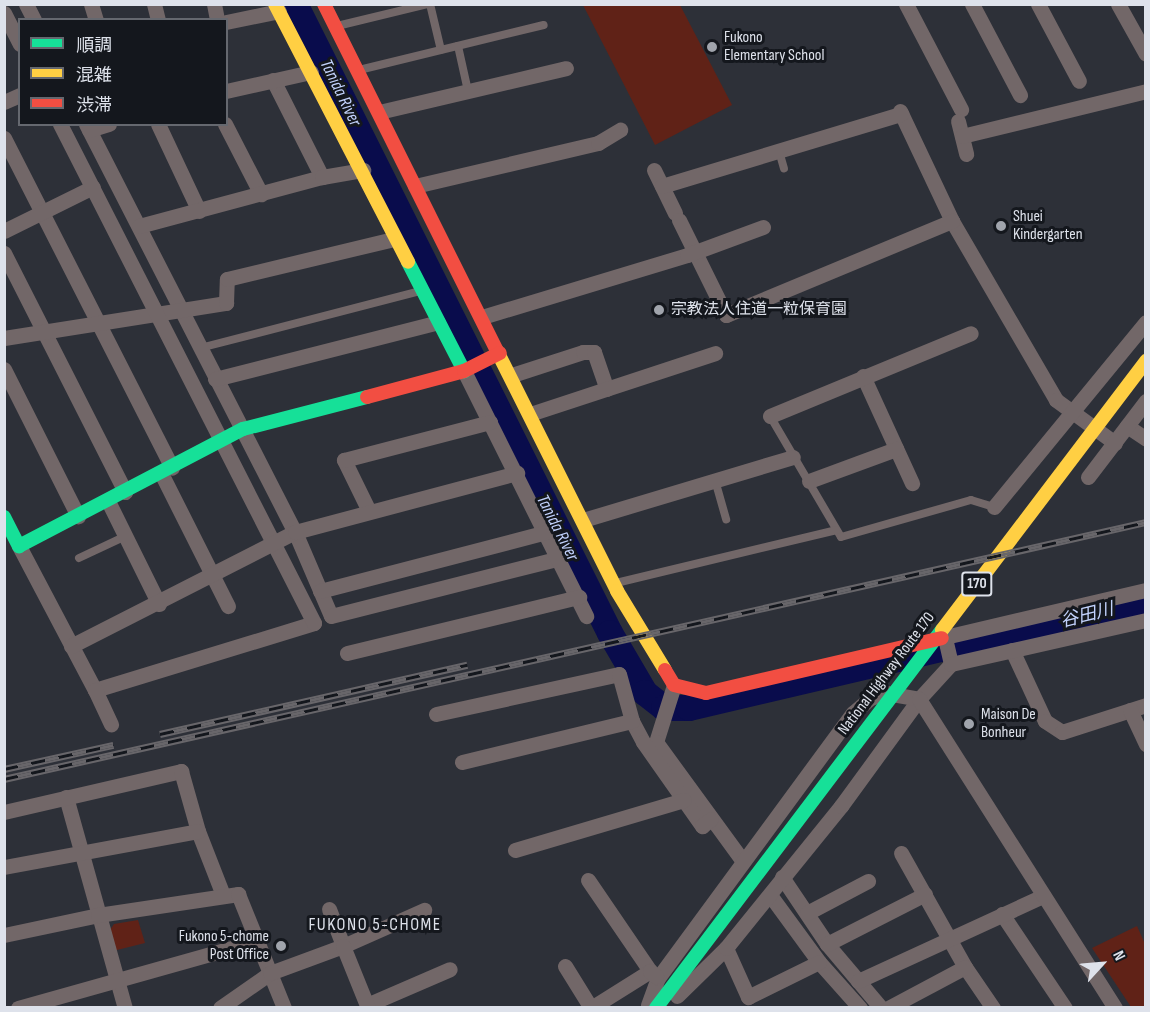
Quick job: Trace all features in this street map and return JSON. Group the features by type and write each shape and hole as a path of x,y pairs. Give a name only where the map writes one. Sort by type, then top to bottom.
{"main road":[{"path":"324,4 512,375 614,584 674,685 706,693 945,637"},
{"path":"277,8 363,171 394,239 464,371"},
{"path":"4,517 19,546 243,429 464,371 500,353"},
{"name":"National Highway Route 170","path":"656,1008 1146,362"}],"street":[{"path":"26,4 33,18"},
{"path":"972,4 1020,95"},
{"path":"1038,4 1079,81"},
{"path":"1119,4 1146,54"},
{"path":"908,5 959,115 966,154"},
{"path":"228,21 277,8"},
{"path":"4,13 18,40"},
{"path":"380,112 566,68"},
{"path":"228,91 310,72"},
{"path":"273,80 322,177"},
{"path":"962,136 1146,91"},
{"path":"4,102 18,96"},
{"path":"662,186 901,113 952,221 1056,400 1114,443"},
{"path":"61,126 314,623 95,690"},
{"path":"159,126 199,211"},
{"path":"226,126 261,194"},
{"path":"87,127 295,532 331,616 560,558"},
{"path":"415,186 598,143 620,130"},
{"path":"4,138 166,470 228,606"},
{"path":"654,170 677,217 688,254 726,315 952,221"},
{"path":"139,226 322,177 363,171"},
{"path":"4,231 93,187"},
{"path":"482,317 665,259 688,254 763,227"},
{"path":"4,338 181,312 226,303 227,279 394,239"},
{"path":"4,253 125,492"},
{"path":"215,379 438,322"},
{"path":"994,507 1146,322"},
{"path":"770,416 971,333"},
{"path":"512,375 583,352 594,352 607,389"},
{"path":"530,414 715,353"},
{"path":"4,369 78,516"},
{"path":"464,371 560,558 586,616"},
{"path":"863,376 912,483"},
{"path":"1088,477 1146,401"},
{"path":"369,511 344,460 490,422"},
{"path":"1127,426 1146,440"},
{"path":"809,481 896,449"},
{"path":"583,520 793,457"},
{"path":"71,646 213,577 295,532 517,473"},
{"path":"108,501 159,604"},
{"path":"320,591 546,532"},
{"path":"19,546 111,724"},
{"path":"951,664 945,637 1146,590"},
{"path":"347,653 579,597"},
{"path":"663,1008 726,948 841,806 918,699 951,664 1146,620"},
{"path":"1012,650 1045,721 1062,732 1146,705"},
{"path":"436,714 619,674 632,721 702,826 711,819"},
{"path":"674,685 656,742 742,860"},
{"path":"565,966 591,1008 654,975 853,713 870,698 886,693 918,699 1115,1008"},
{"path":"1130,710 1146,744"},
{"path":"462,762 632,721"},
{"path":"4,812 181,771 198,831 223,895"},
{"path":"66,797 125,1008"},
{"path":"515,849 684,800"},
{"path":"4,867 80,850 198,831"},
{"path":"901,853 965,967 993,1008"},
{"path":"782,877 828,944 881,1008"},
{"path":"588,880 654,975 647,1008"},
{"path":"807,914 868,880"},
{"path":"4,935 98,915 237,894 284,1008"},
{"path":"828,944 925,894"},
{"path":"770,895 819,962 860,1008"},
{"path":"858,981 948,936 1043,896"},
{"path":"328,909 368,1006 450,969"},
{"path":"219,1008 270,973 343,946 424,910"},
{"path":"1002,914 1065,1008"},
{"path":"18,1008 116,979 257,942"},
{"path":"726,948 750,1002 819,962"},
{"path":"888,1008 965,967"}],"lane":[{"path":"335,26 429,4 441,50"},
{"path":"357,71 544,25"},
{"path":"458,46 468,91"},
{"path":"779,151 784,168"},
{"path":"200,348 421,291"},
{"path":"770,416 841,537 971,500 994,507"},
{"path":"715,480 726,519"},
{"path":"614,584 836,530"},
{"path":"79,558 126,536"}],"shaded area":[{"path":"583,5 680,5 732,105 655,145"},
{"path":"138,920 145,943 113,951 108,933 114,924"},
{"path":"1137,926 1145,944 1145,1007 1131,1007 1092,948"}],"waterway":[{"name":"Tanida River","path":"295,4 610,633 645,693 664,708 689,708 1146,601"}],"railway":[{"path":"4,779 1146,522"},
{"path":"160,734 467,665"},
{"path":"4,769 113,745"}],"traffic: fast":[{"path":"408,262 464,371"},
{"path":"4,517 19,546 243,429 367,397"},
{"path":"656,1008 942,630"}],"traffic: slow":[{"path":"275,4 408,262"},
{"path":"497,351 617,591 665,670"},
{"path":"942,630 1146,361"}],"traffic: jam":[{"path":"324,4 497,351"},
{"path":"367,397 464,371 500,353"},
{"path":"665,670 674,685 706,693 942,638"}],"place":[{"name":"Fukono Elementary School","path":"712,47"},
{"name":"Shuei Kindergarten","path":"1001,226"},
{"name":"宗教法人住道一粒保育園","path":"659,310"},
{"name":"Maison De Bonheur","path":"969,724"},
{"name":"Fukono 5-chome Post Office","path":"281,946"}],"district":[{"name":"FUKONO 5-CHOME","path":"375,925"}],"water label":[{"name":"谷田川","path":"1087,616"}]}
